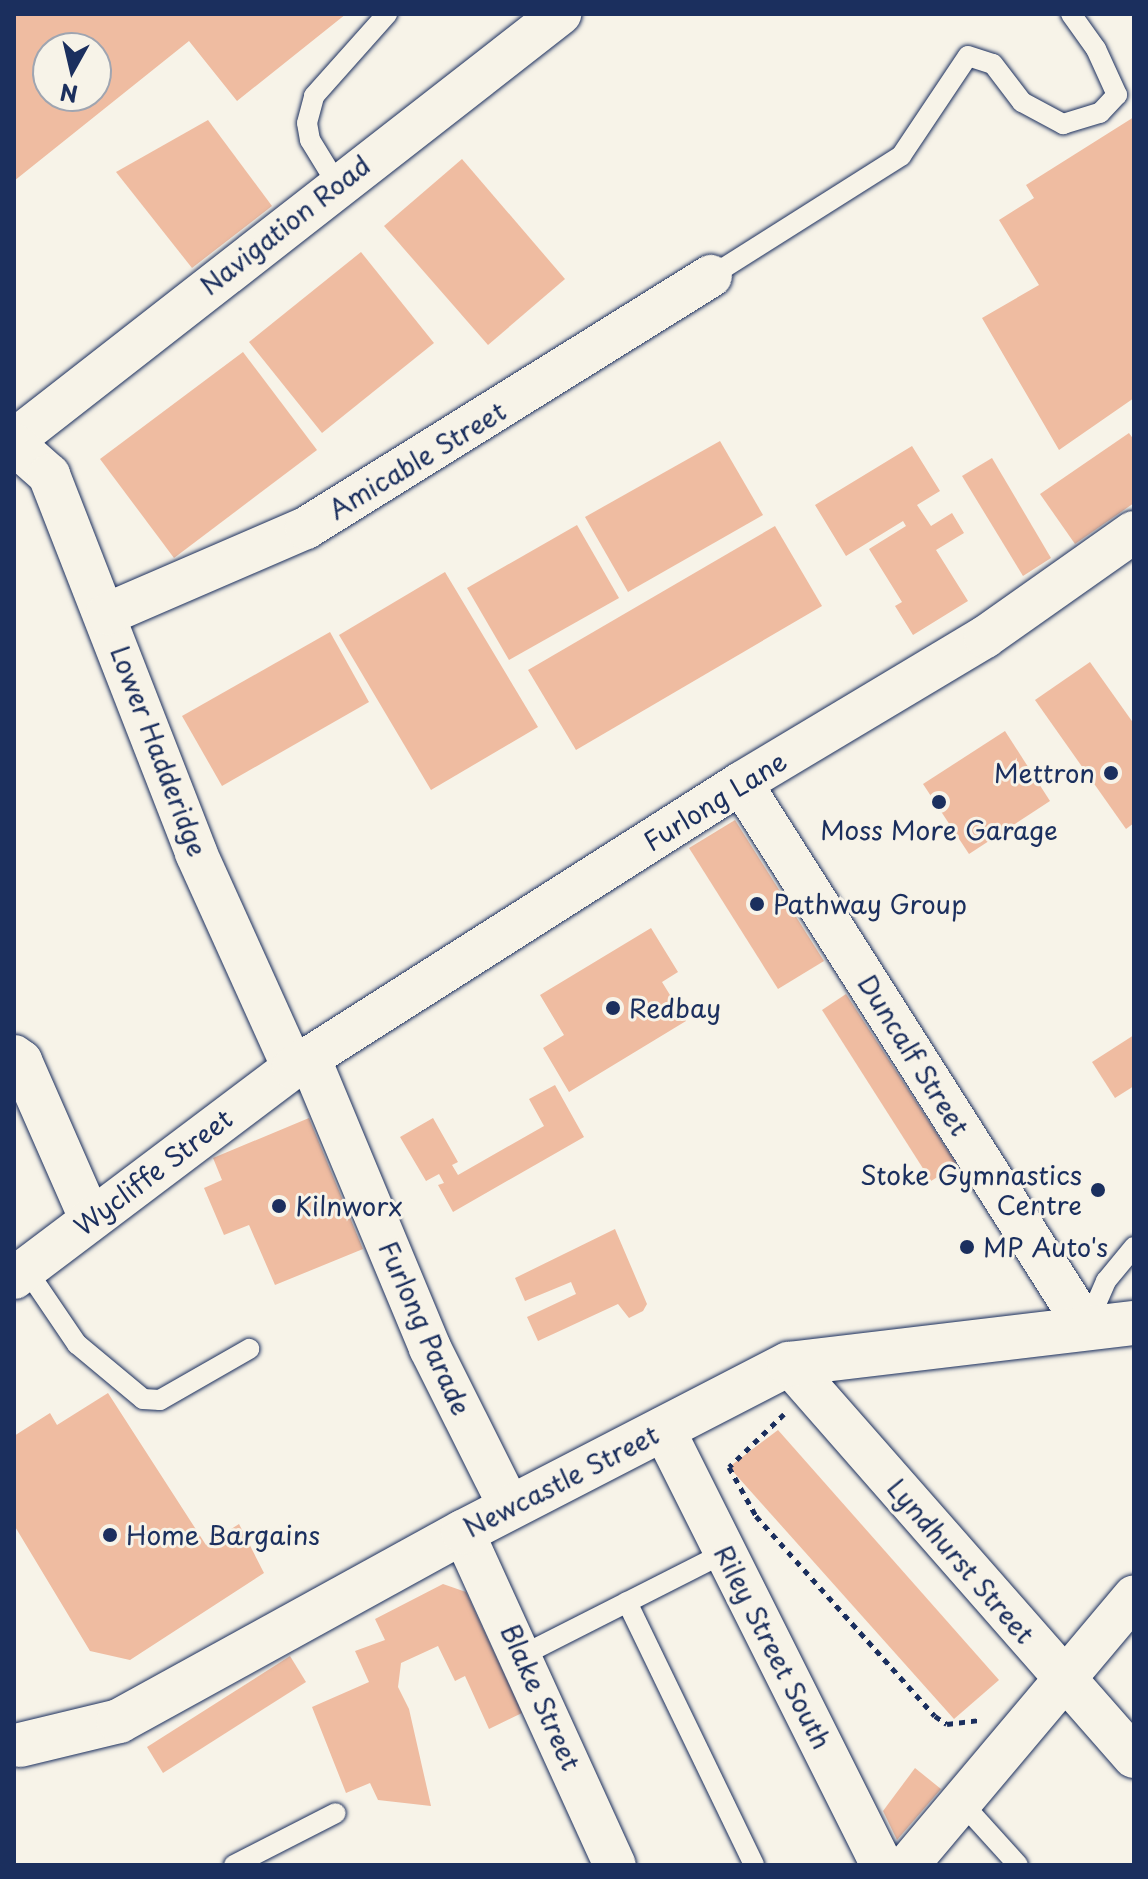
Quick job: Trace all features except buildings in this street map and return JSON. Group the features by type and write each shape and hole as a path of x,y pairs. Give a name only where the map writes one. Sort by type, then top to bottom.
{"main road":[{"name":"Newcastle Street","path":"16,1751 119,1721 463,1532 663,1428 800,1377 1086,1327 1134,1323"}],"street":[{"name":"Navigation Road","path":"14,442 337,184 560,14"},
{"name":"Amicable Street","path":"107,614 306,528 711,276"},
{"name":"Lower Hadderidge","path":"14,442 49,475 107,614 196,853 301,1063"},
{"name":"Furlong Lane","path":"301,1063 741,783 985,637 1134,532"},
{"name":"Duncalf Street","path":"741,783 1086,1327"},
{"path":"14,1056 21,1061 90,1218"},
{"name":"Wycliffe Street","path":"20,1273 301,1063"},
{"name":"Furlong Parade","path":"301,1063 430,1348 510,1508"},
{"name":"Lyndhurst Street","path":"800,1377 1134,1757"},
{"name":"Riley Street South","path":"663,1428 882,1865"},
{"name":"Blake Street","path":"463,1532 523,1655 615,1865"},
{"path":"908,1865 1063,1677 1134,1597"}],"lane":[{"path":"337,184 310,140 307,123 314,96 387,14"},
{"path":"711,276 901,156 968,56 993,64 1022,102 1063,124 1100,113 1117,95 1096,49 1071,14"},
{"path":"1086,1327 1106,1281 1134,1247"},
{"path":"20,1273 77,1344 143,1399 160,1400 249,1349"},
{"path":"523,1655 627,1602 721,1543"},
{"path":"627,1602 754,1865"},
{"path":"960,1801 1018,1865"},
{"path":"234,1865 336,1813"}],"path":[{"path":"800,1377 729,1467 756,1516 935,1716 947,1724 990,1719"}],"place":[{"name":"Mettron","path":"1111,773"},
{"name":"Moss More Garage","path":"939,802"},
{"name":"Pathway Group","path":"757,904"},
{"name":"Redbay","path":"613,1008"},
{"name":"Stoke Gymnastics Centre","path":"1098,1190"},
{"name":"Kilnworx","path":"279,1206"},
{"name":"MP Auto's","path":"967,1247"},
{"name":"Home Bargains","path":"110,1535"}]}
